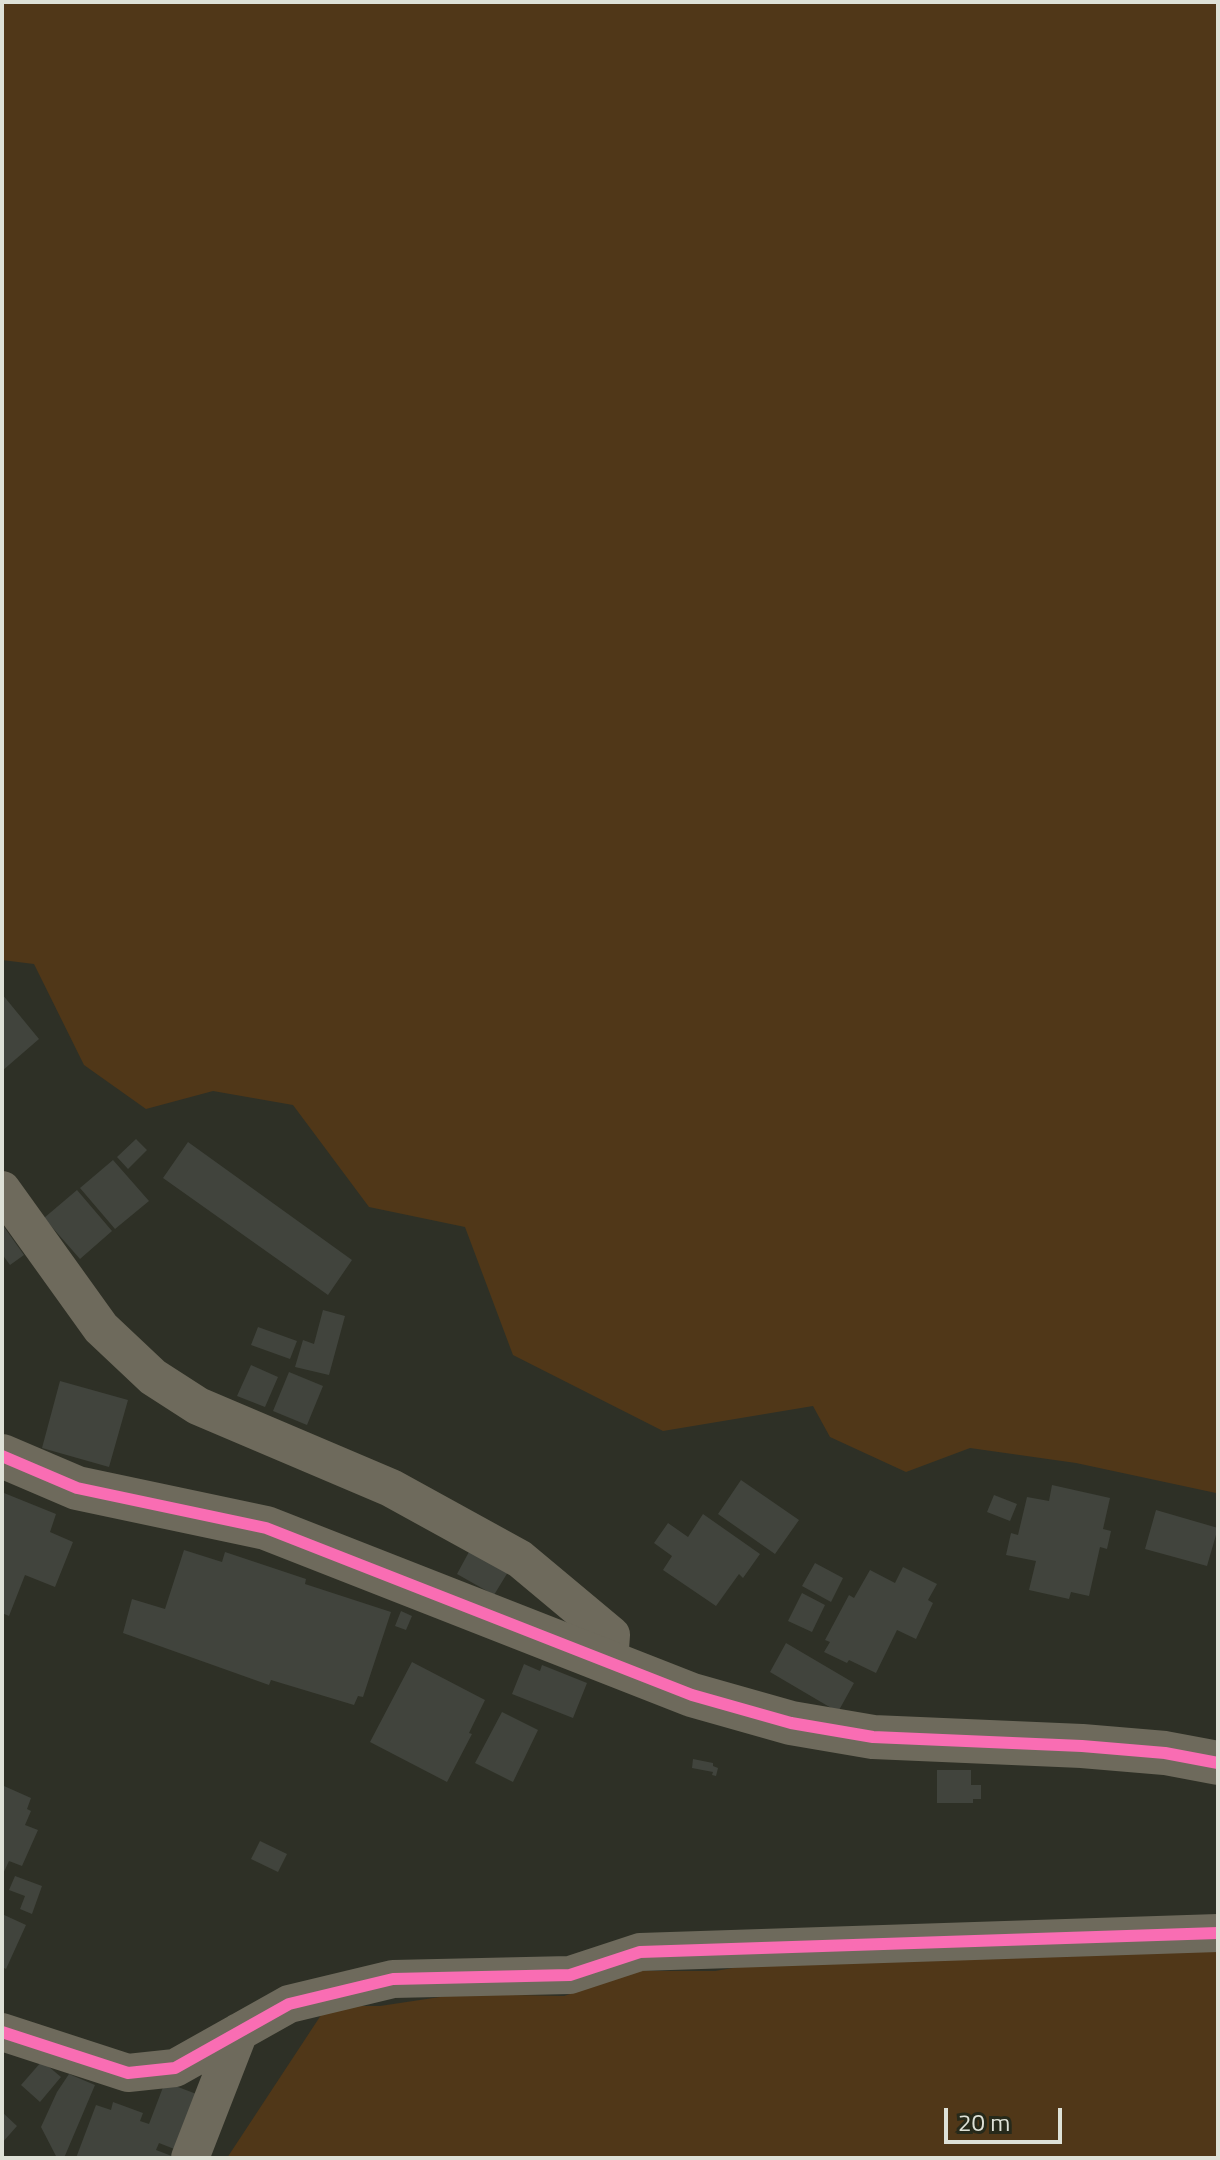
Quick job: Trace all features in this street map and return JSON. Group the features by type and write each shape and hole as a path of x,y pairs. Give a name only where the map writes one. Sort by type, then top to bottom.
{"street":[{"path":"2,1190 101,1328 153,1377 198,1406 391,1488 520,1559 611,1635 609,1663"},
{"path":"2,1456 77,1488 266,1528 692,1695 791,1723 873,1737 1082,1746 1165,1753 1218,1763"},
{"path":"2,2032 128,2073 175,2068 289,2004 393,1979 570,1975 640,1952 1218,1933"},
{"path":"190,2158 239,2032"}],"shaded area":[{"path":"2,2 1218,2 1218,1497 1216,1493 1076,1463 970,1448 906,1472 830,1437 813,1406 663,1431 513,1355 465,1227 369,1207 293,1105 213,1091 146,1109 84,1065 34,964 2,960"},
{"path":"868,1945 1218,1951 1218,2158 227,2158 327,2006 380,2006 460,1994 564,1996 639,1971 715,1971"}],"building":[{"path":"2,994 39,1039 2,1071"},
{"path":"136,1139 147,1150 128,1169 117,1157"},
{"path":"188,1142 352,1260 328,1295 163,1178"},
{"path":"113,1160 149,1201 115,1229 80,1188"},
{"path":"77,1190 112,1231 80,1259 44,1218"},
{"path":"2,1224 24,1255 10,1265 2,1254"},
{"path":"323,1310 345,1316 329,1375 295,1367 303,1340 314,1344"},
{"path":"258,1327 297,1341 290,1359 251,1345"},
{"path":"251,1365 278,1377 265,1407 237,1396"},
{"path":"289,1372 323,1386 307,1425 273,1411"},
{"path":"60,1381 128,1400 109,1467 42,1448"},
{"path":"741,1480 799,1520 775,1554 718,1514"},
{"path":"1052,1485 1110,1498 1103,1529 1111,1531 1107,1549 1100,1547 1089,1596 1071,1592 1069,1599 1029,1590 1036,1561 1006,1555 1011,1533 1018,1535 1027,1497 1049,1501"},
{"path":"4,1493 56,1514 50,1532 73,1542 55,1587 25,1575 9,1616 2,1613"},
{"path":"994,1495 1017,1504 1010,1521 987,1512"},
{"path":"1156,1510 1218,1528 1207,1566 1145,1549"},
{"path":"703,1514 760,1554 743,1578 739,1574 716,1606 663,1570 672,1556 654,1543 668,1523 688,1537"},
{"path":"184,1550 222,1562 225,1552 306,1579 305,1584 391,1612 363,1697 358,1696 354,1705 271,1680 269,1685 123,1633 132,1599 165,1609"},
{"path":"470,1550 508,1572 494,1595 457,1574"},
{"path":"815,1563 843,1578 831,1602 802,1586"},
{"path":"903,1567 937,1584 928,1600 933,1603 916,1639 897,1630 876,1673 824,1652 830,1642 825,1640 849,1595 854,1598 870,1570 895,1583"},
{"path":"802,1593 825,1605 812,1632 788,1621"},
{"path":"401,1611 412,1616 406,1630 395,1626"},
{"path":"786,1643 854,1683 838,1712 770,1672"},
{"path":"412,1662 485,1700 469,1733 472,1734 447,1782 370,1742"},
{"path":"524,1664 540,1671 542,1665 587,1683 573,1718 512,1694"},
{"path":"502,1712 538,1730 513,1782 475,1763"},
{"path":"693,1759 713,1763 718,1768 716,1776 712,1775 713,1772 692,1768"},
{"path":"937,1770 971,1770 971,1785 981,1785 981,1799 973,1799 973,1803 937,1803"},
{"path":"4,1786 31,1798 27,1809 31,1811 25,1825 38,1830 22,1866 9,1861 2,1876 2,1791"},
{"path":"260,1841 287,1854 278,1872 251,1859"},
{"path":"15,1876 42,1886 32,1914 20,1909 25,1896 9,1890"},
{"path":"2,1914 26,1925 6,1969 2,1967"},
{"path":"42,2061 61,2077 40,2102 21,2085"},
{"path":"69,2074 95,2085 64,2158 57,2158 41,2127"},
{"path":"165,2082 199,2095 182,2152 159,2143 156,2150 177,2158 76,2158 96,2105 111,2110 113,2102 143,2113 140,2121 149,2124"},
{"path":"2,2112 17,2126 2,2143"}],"cycle path":[{"path":"2,1456 77,1488 266,1528 692,1695 791,1723 873,1737 1082,1746 1165,1753 1218,1763"},
{"path":"2,2032 128,2073 175,2068 289,2004 393,1979 570,1975 640,1952 1218,1933"}]}
